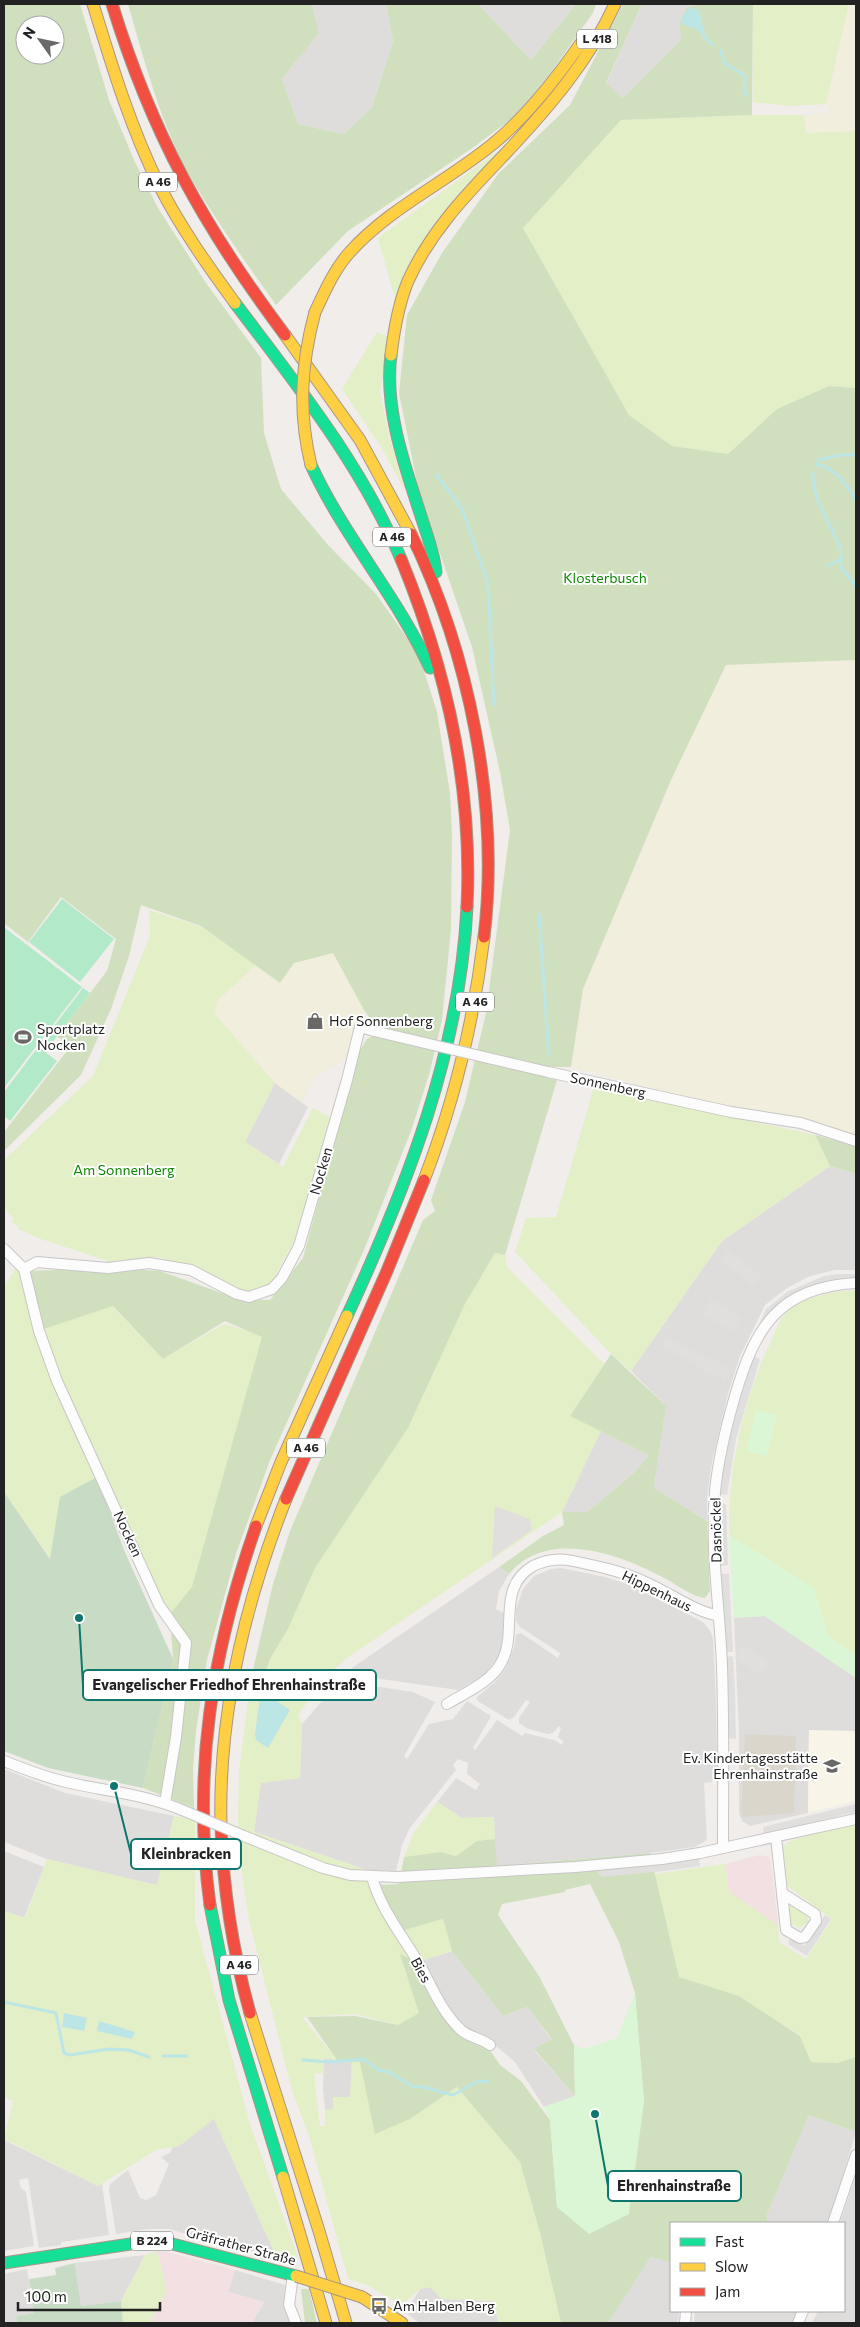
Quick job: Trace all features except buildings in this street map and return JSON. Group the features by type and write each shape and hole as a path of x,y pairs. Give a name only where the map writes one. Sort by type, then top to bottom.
{"main road":[{"name":"A 46","path":"93,4 125,107 150,167 176,215 324,422 361,479 384,521 407,570 442,670 452,712 466,807 468,889 463,961 447,1052 434,1099 403,1189 289,1443 258,1517 219,1647 205,1736 202,1791 204,1839 208,1898 218,1957 236,2028 314,2273 326,2323"},
{"name":"A 46","path":"112,4 146,104 178,176 239,272 331,397 374,462 421,557 443,612 461,668 472,719 483,800 487,863 486,927 470,1032 438,1140 413,1209 306,1449 277,1521 252,1595 238,1649 224,1737 221,1791 223,1837 227,1898 236,1954 253,2021 318,2224 346,2323"},
{"name":"L 418","path":"452,712 416,636 331,504 311,465 302,430 300,393 303,356 315,312 333,273 361,238 393,213 495,143 523,115 568,62 602,4"},
{"name":"L 418","path":"443,612 434,554 398,443 391,405 389,374 392,339 397,313 405,288 420,257 449,215 532,125 576,72 592,48 615,4"},
{"name":"Gräfrather Straße","path":"4,2263 157,2240 184,2245 362,2297 379,2306 402,2323"}],"street":[{"name":"Sonnenberg","path":"360,1027 548,1072 731,1112 800,1123 856,1141"},
{"name":"Nocken","path":"164,1803 176,1737 186,1643 159,1605 148,1577 57,1381 39,1332 24,1269 37,1262 108,1268 149,1263 191,1270 237,1294 249,1297 272,1289 282,1278 299,1246 348,1080 360,1027"},
{"path":"4,1249 24,1269"},
{"name":"Dasnöckel","path":"724,1848 722,1665 714,1530 715,1491 725,1431 750,1351 768,1322 782,1307 794,1299 822,1287 856,1283"},
{"name":"Hippenhaus","path":"447,1704 480,1685 496,1671 506,1653 509,1604 513,1587 528,1569 542,1562 570,1560 618,1572 644,1582 701,1612 719,1616"},
{"path":"4,1761 66,1782 130,1793 164,1803 323,1868 372,1877 575,1867 662,1859 724,1848 856,1819"},
{"path":"776,1837 782,1893"},
{"name":"Bies","path":"372,1877 376,1893 386,1912 421,1968 439,2002 461,2030 490,2045"},
{"path":"833,2222 856,2155"},
{"path":"295,2276 289,2305 296,2323"}],"shaded area":[{"path":"312,4 386,4 393,41 372,107 344,134 298,124 282,79 319,33"},
{"path":"478,4 576,4 531,60"},
{"path":"642,4 699,4 686,8 679,23 682,40 623,98 606,84"},
{"path":"849,4 856,4 856,131 806,133 804,115 829,112 826,104"},
{"path":"856,660 856,1137 804,1121 689,1098 571,1067 583,989 671,780 726,664"},
{"path":"333,952 364,1010 347,1058 316,1077 302,1103 275,1083 215,1015 216,1001 256,965 280,982 294,963"},
{"path":"275,1083 308,1107 279,1164 245,1142"},
{"path":"830,1166 856,1174 856,1270 835,1270 810,1276 787,1288 765,1305 740,1356 728,1394 712,1461 707,1498 707,1521 654,1488 666,1406 631,1371 722,1241"},
{"path":"728,1250 762,1276 754,1286 720,1261"},
{"path":"856,1274 856,1279 830,1280 802,1289 777,1305 757,1329 766,1309 787,1292 824,1276"},
{"path":"711,1299 743,1318 734,1332 701,1315"},
{"path":"667,1337 728,1367 725,1382 661,1346"},
{"path":"753,1356 760,1359 736,1439 727,1495 720,1494 729,1436"},
{"path":"601,1431 649,1455 634,1473 587,1512 562,1512"},
{"path":"719,1503 726,1504 728,1565 720,1566"},
{"path":"495,1506 530,1519 532,1530 492,1558"},
{"path":"499,1567 509,1574 499,1591 496,1609 504,1613 503,1640 499,1656 483,1676 458,1690 346,1674 352,1668"},
{"path":"561,1568 605,1577 630,1585 703,1622 710,1631 713,1638 717,1766 712,1782 704,1783 707,1839 704,1842 694,1847 650,1853 496,1866 494,1817 462,1818 437,1802 456,1778 476,1790 480,1784 467,1774 468,1763 458,1759 453,1765 456,1770 410,1828 402,1845 396,1871 367,1870 254,1832 260,1783 300,1777 302,1724 340,1681 413,1692 435,1702 404,1756 407,1759 429,1724 453,1719 467,1701 491,1716 473,1748 475,1750 497,1720 522,1736 525,1733 554,1740 562,1745 563,1741 558,1737 561,1728 559,1726 553,1733 548,1734 528,1729 519,1723 519,1718 530,1702 526,1700 514,1717 509,1720 479,1702 476,1698 495,1682 506,1668 514,1648 516,1635 521,1633 558,1658 560,1653 520,1627 516,1621 516,1609 523,1589 534,1576 551,1569"},
{"path":"721,1574 729,1574 733,1652 725,1652"},
{"path":"765,1616 856,1678 856,1731 809,1731 808,1813 750,1826 742,1821 739,1813 739,1732 734,1618"},
{"path":"743,1645 768,1662 759,1675 735,1658"},
{"path":"733,1656 736,1739 729,1738 726,1657"},
{"name":"Ev. Kindertagesstätte Ehrenhainstraße","path":"809,1730 856,1731 856,1801 808,1813"},
{"path":"745,1734 796,1736 794,1813 741,1817"},
{"path":"4,1769 65,1793 174,1816 157,1886 47,1859 4,1842"},
{"path":"856,1804 856,1812 764,1835 763,1827"},
{"path":"4,1851 44,1867 24,1918 4,1911"},
{"path":"760,1855 769,1857 771,1862 778,1925 729,1892 725,1864"},
{"path":"699,1858 700,1866 673,1870 602,1877 595,1869"},
{"path":"825,1915 831,1919 807,1956 788,1944 790,1937 804,1946"},
{"path":"452,1951 503,2016 527,2007 552,2040 534,2050 575,2096 544,2107 515,2062 491,2042 462,2030 442,2003 421,1961"},
{"path":"324,2058 352,2062 350,2097 333,2110 325,2110 323,2088"},
{"path":"809,2115 856,2132 828,2222 768,2222 767,2215"},
{"path":"214,2118 277,2258 212,2240 211,2242 170,2229 148,2229 116,2234 109,2190 110,2184 128,2170 140,2198 146,2200 156,2195 169,2164 161,2157 170,2153 173,2147 179,2146"},
{"path":"4,2140 98,2186 102,2184 109,2235 61,2242 61,2245 39,2248 28,2178 19,2180 21,2188 26,2192 34,2246 4,2251"},
{"path":"856,2175 856,2323 812,2323 818,2312 845,2312 845,2222 840,2222"},
{"path":"157,2251 168,2252 235,2270 228,2292 264,2302 252,2323 156,2323 151,2321 167,2291"},
{"path":"145,2255 121,2301 81,2306 75,2263"},
{"path":"651,2257 670,2263 670,2312 679,2312 678,2323 608,2323"},
{"path":"27,2269 34,2313 16,2316 17,2323 4,2323 4,2274"},
{"path":"235,2270 285,2285 284,2300 291,2323 252,2323 264,2302 228,2292"},
{"path":"431,2287 443,2299 494,2301 498,2323 419,2323 406,2312 420,2289"},
{"path":"695,2312 798,2312 793,2323 694,2323"}],"green space":[{"path":"4,4 80,4 109,100 134,160 158,208 206,283 261,358 264,433 281,489 328,545 376,594 419,655 437,712 450,793 452,835 451,930 442,1020 429,1075 411,1131 364,1250 270,1460 236,1554 207,1660 196,1731 193,1769 194,1808 143,1788 173,1659 170,1614 192,1587 262,1337 225,1321 163,1359 113,1306 41,1330 28,1271 111,1268 160,1271 238,1299 270,1300 303,1258 358,1053 367,1039 373,1036 376,1027 364,1010 333,953 294,963 280,983 201,926 141,905 129,956 111,1009 81,1075 4,1151 4,1132 70,1047 57,1036 107,971 116,939 61,897 28,942 5,924"},
{"path":"128,4 312,4 319,33 282,79 298,124 344,134 372,107 393,41 386,4 478,4 531,60 576,4 596,4 593,13 549,75 518,114 471,149 348,231 276,305 211,210 180,158 162,115"},
{"name":"Klosterbusch","path":"623,4 642,4 606,83 623,98 681,40 679,23 686,8 699,4 753,4 752,115 621,120 523,228 629,415 672,446 728,454 777,409 829,386 856,388 856,660 726,665 671,780 583,989 571,1067 549,1067 546,1077 557,1080 505,1255 495,1253 465,1304 408,1428 315,1568 288,1629 270,1659 261,1685 251,1678 273,1584 290,1531 423,1220 435,1211 431,1200 465,1102 486,1013 510,830 500,772 472,647 419,492 399,393 407,315 442,253 499,173 570,105"},
{"path":"753,4 849,4 826,104 791,106 753,102"},
{"path":"804,115 806,133 856,131 856,388 829,386 777,409 728,454 672,446 629,415 523,228 621,120"},
{"path":"497,152 395,299 378,238"},
{"path":"377,332 389,337 380,392 390,440 405,491 381,447 342,389"},
{"path":"62,899 114,939 80,982 29,942"},
{"name":"Am Sonnenberg","path":"149,910 202,927 256,965 217,1001 215,1014 275,1083 245,1142 283,1167 313,1108 333,1119 294,1241 271,1283 251,1292 237,1289 186,1266 158,1257 107,1264 108,1261 41,1239 18,1229 18,1226 11,1222 14,1218 4,1208 4,1160 93,1076 150,936"},
{"name":"Sportplatz Nocken","path":"5,928 82,987 4,1088 4,930"},
{"path":"83,988 90,993 45,1052 57,1061 10,1121 4,1116 4,1092"},
{"path":"594,1087 815,1135 830,1166 722,1241 631,1371 611,1354 515,1252 526,1218 556,1217"},
{"path":"815,1135 856,1146 856,1174 830,1166"},
{"path":"495,1253 505,1255 507,1267 604,1364 570,1416 601,1431 562,1512 344,1660 321,1683 298,1715 302,1724 300,1778 261,1783 254,1832 367,1870 370,1885 396,1932 443,1919 452,1951 421,1961 401,1955 420,2013 398,2025 355,2014 302,2017 337,2060 324,2058 323,2073 315,2073 320,2126 325,2126 325,2110 333,2109 333,2097 350,2097 352,2062 360,2062 410,2119 457,2087 520,2162 540,2233 561,2323 498,2323 494,2301 442,2299 430,2287 420,2289 401,2305 367,2285 348,2279 310,2139 291,2087 249,1920 240,1860 238,1816 239,1771 251,1678 261,1685 270,1659 288,1629 315,1568 408,1428 465,1304"},
{"path":"18,1265 97,1477 51,1559 4,1492 4,1286"},
{"path":"839,1291 856,1291 856,1655 829,1637 813,1588 729,1535 731,1485 739,1435 753,1385 780,1320 795,1305 817,1296"},
{"path":"112,1306 163,1359 224,1324 263,1335 193,1587 169,1616 59,1379 40,1330"},
{"path":"611,1354 666,1406 654,1488 707,1521 710,1591 705,1598 684,1590 646,1569 626,1561 584,1550 563,1549 543,1552 525,1560 509,1574 499,1567 543,1536 564,1525 562,1512 587,1512 634,1473 649,1455 570,1416"},
{"path":"756,1410 777,1415 767,1456 746,1451"},
{"path":"97,1477 124,1550 173,1659 143,1788 48,1768 4,1751 4,1492 50,1559 60,1497"},
{"path":"729,1535 814,1588 829,1637 856,1655 856,1678 765,1616 734,1618"},
{"path":"437,1802 462,1818 494,1817 495,1839 477,1841 456,1856 440,1852 404,1857 414,1832"},
{"path":"174,1816 195,1820 195,1920 250,2124 298,2257 277,2258 214,2119 179,2146 156,2150 98,2186 4,2139 13,2101 4,2097 4,1911 25,1918 47,1859 157,1885"},
{"path":"856,1824 856,2057 837,2063 811,2062 800,2035 739,1997 679,1977 655,1874 725,1864 729,1892 778,1925 779,1942 806,1959 832,1919 786,1885 783,1847 791,1840"},
{"path":"495,1839 497,1866 650,1853 679,1977 739,1996 800,2036 811,2062 837,2063 856,2057 856,2132 809,2115 767,2215 768,2222 670,2222 670,2263 651,2257 608,2323 561,2323 540,2233 520,2162 457,2087 410,2119 375,2134 360,2062 337,2060 307,2017 355,2016 398,2025 419,2013 400,1954 415,1961 436,2006 487,2046 500,2065 521,2081 550,2120 557,2207 644,2102 635,1993 619,1942 590,1884 565,1890 565,1892 502,1904 498,1915 539,1976 574,2045 575,2096 534,2049 552,2039 527,2007 503,2016 452,1951 443,1919 401,1931 378,1885 399,1884 404,1857 440,1852 456,1856 477,1841"},
{"path":"788,1902 808,1914 808,1922 799,1928 790,1924"},
{"path":"635,1993 644,2102 629,2214 589,2234 557,2207 550,2120 544,2107 575,2096 574,2045 584,2049 617,2038"},
{"path":"157,2251 167,2291 151,2320 156,2323 123,2323 121,2301 145,2255"},
{"path":"75,2263 81,2306 121,2301 123,2323 17,2323 16,2316 34,2313 29,2279 56,2275 55,2268"},
{"path":"301,2289 309,2289 317,2323 305,2323"}],"water":[{"path":"694,8 699,11 705,35 694,28 681,24 682,17 688,9"},
{"path":"261,1690 290,1710 268,1748 256,1740 255,1734"},
{"path":"64,2013 87,2018 84,2031 62,2027"},
{"path":"99,2021 135,2032 132,2039 97,2031"}],"waterway":[{"path":"703,35 713,45"},
{"path":"721,50 723,62 745,76 744,92 747,95"},
{"path":"818,460 840,455 856,455"},
{"path":"817,464 836,474 856,500"},
{"path":"813,473 819,503 841,550"},
{"path":"437,475 462,509 488,583 494,705"},
{"path":"841,555 841,567 856,586"},
{"path":"828,566 839,560"},
{"path":"539,914 549,1055"},
{"path":"4,2002 56,2013 64,2053 70,2055 109,2049 129,2050 149,2057"},
{"path":"163,2056 187,2056"},
{"path":"303,2060 329,2062 364,2059 378,2070 389,2072 414,2087 423,2087 453,2095 477,2082 488,2081"}],"traffic: fast":[{"path":"235,303 304,395 347,458 367,490 401,559"},
{"path":"391,355 390,395 397,435 432,549 436,572"},
{"path":"311,465 339,517 402,616 430,668"},
{"path":"347,1316 390,1217 427,1117 454,1013 462,961 467,907"},
{"path":"210,1905 229,2000 283,2177"},
{"path":"4,2263 157,2240 296,2276"}],"traffic: slow":[{"path":"93,4 131,120 160,187 186,232 235,303"},
{"path":"391,355 402,299 417,262 451,213 538,118 567,83 593,45 615,4"},
{"path":"315,312 330,281 349,253 382,222 494,143 541,96 581,43"},
{"path":"311,465 304,426 303,388 304,369 315,312"},
{"path":"285,335 360,440 411,534"},
{"path":"424,1180 454,1091 469,1030 484,937"},
{"path":"256,1526 281,1462 347,1316"},
{"path":"221,1826 224,1742 229,1700 237,1659 258,1578 286,1499"},
{"path":"250,2013 346,2323"},
{"path":"283,2177 326,2323"},
{"path":"296,2276 362,2297"},
{"path":"362,2297 402,2323"}],"traffic: jam":[{"path":"112,4 145,95 183,178 229,256 285,335"},
{"path":"411,534 449,629 464,679 475,731 488,835 488,887 484,937"},
{"path":"401,559 432,644 454,730 466,817 467,907"},
{"path":"286,1499 387,1271 424,1180"},
{"path":"210,1905 203,1807 210,1713 217,1666 228,1620 256,1526"},
{"path":"221,1826 230,1920 250,2013"}],"place":[{"name":"Hof Sonnenberg","path":"315,1021"},
{"name":"Sportplatz Nocken","path":"23,1037"},
{"name":"Evangelischer Friedhof Ehrenhainstraße","path":"79,1618"},
{"name":"Ev. Kindertagesstätte Ehrenhainstraße","path":"832,1766"},
{"name":"Kleinbracken","path":"114,1786"},
{"name":"Ehrenhainstraße","path":"595,2114"},
{"name":"Am Halben Berg","path":"379,2306"}]}
